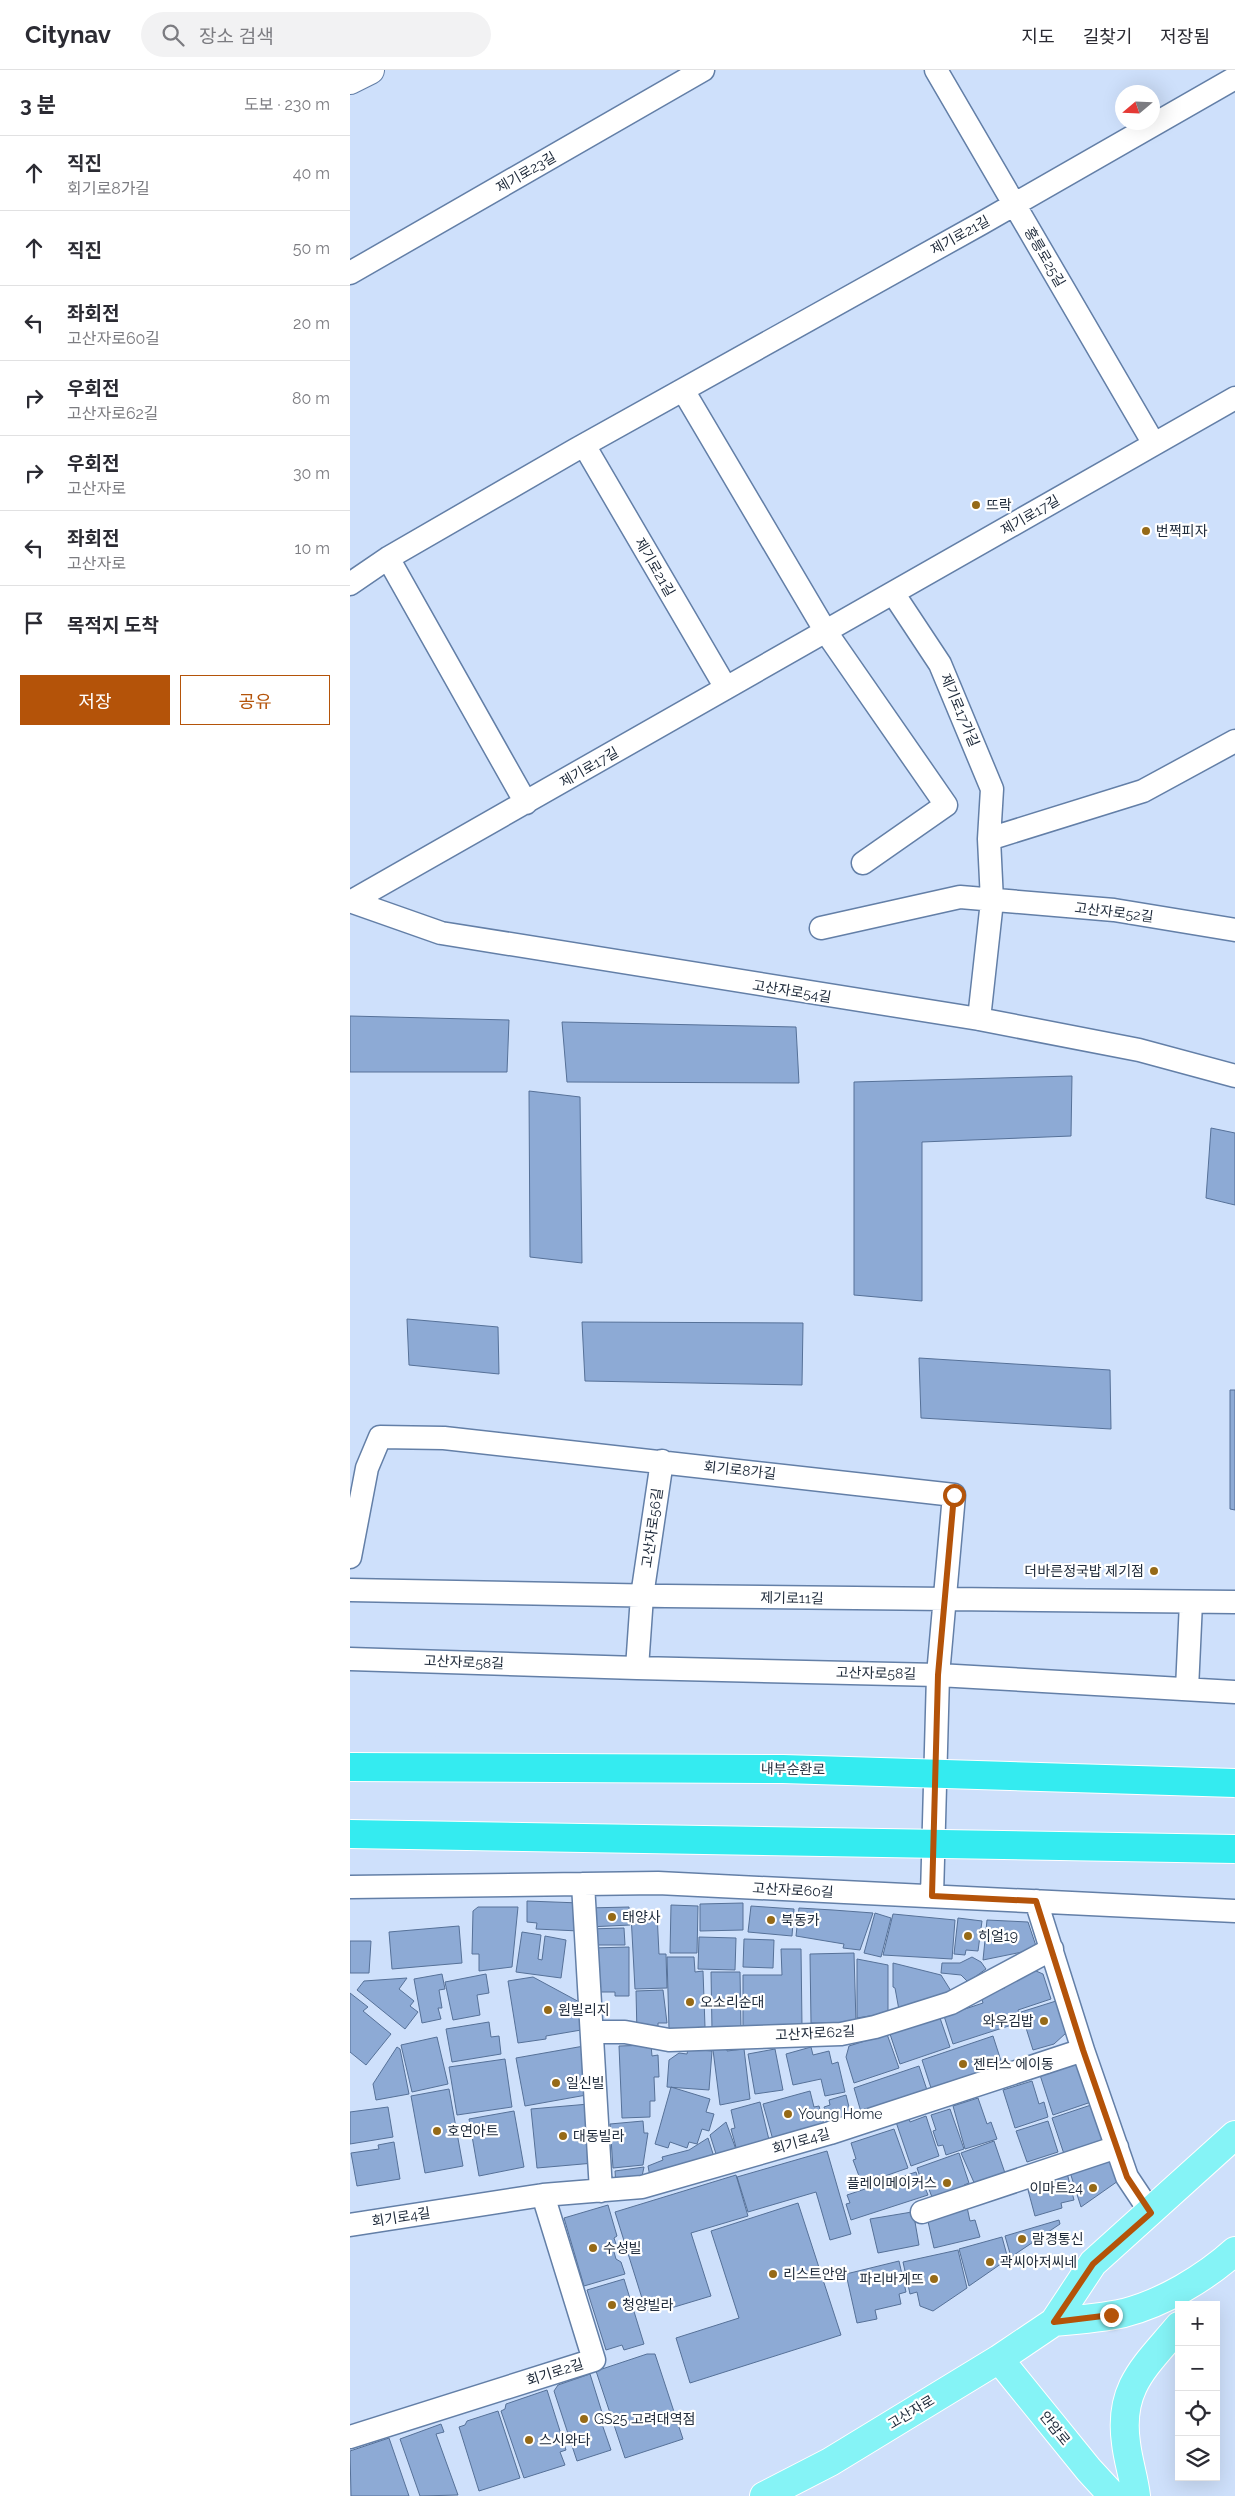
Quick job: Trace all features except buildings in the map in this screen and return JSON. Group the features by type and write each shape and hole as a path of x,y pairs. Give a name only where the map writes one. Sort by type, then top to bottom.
{"highway":[{"name":"내부순환로","path":"350,1767 783,1769 1235,1783"},
{"path":"350,1834 1235,1849"}],"main road":[{"path":"350,80 370,70"},
{"name":"고산자로","path":"764,2496 830,2462 999,2359 1054,2322 1093,2264 1235,2135"},
{"name":"고산자로","path":"1054,2322 1125,2312 1155,2301 1186,2296 1235,2251"},
{"path":"1136,2496 1126,2444 1124,2407 1130,2391 1140,2374 1175,2331"},
{"name":"안암로","path":"999,2359 1089,2470 1113,2496"}],"street":[{"name":"제기로23길","path":"350,273 703,70"},
{"name":"홍릉로25길","path":"936,70 1154,444"},
{"name":"제기로21길","path":"350,584 388,558 584,445 1014,205 1235,78"},
{"path":"683,390 826,632 946,805 863,863"},
{"name":"제기로17길","path":"351,902 1235,398"},
{"name":"제기로21길","path":"584,445 726,688"},
{"path":"388,558 526,803"},
{"name":"제기로17가길","path":"893,594 940,664 992,789 989,839 992,901"},
{"path":"989,839 1143,791 1235,741"},
{"name":"고산자로52길","path":"820,928 960,898 1114,910 1235,930"},
{"path":"980,1019 992,901"},
{"name":"고산자로54길","path":"351,902 441,934 980,1019 1139,1050 1235,1076"},
{"name":"회기로8가길","path":"350,1557 358,1468 380,1437 444,1438 954,1495 943,1599 938,1675 932,1889"},
{"name":"고산자로56길","path":"642,1596 662,1461"},
{"name":"제기로11길","path":"350,1590 642,1596 1235,1602"},
{"path":"637,1668 642,1596"},
{"path":"1187,1689 1191,1602"},
{"name":"고산자로58길","path":"350,1659 938,1675 1235,1692"},
{"path":"583,1884 601,2191"},
{"name":"고산자로60길","path":"350,1887 658,1884 932,1889 1036,1901 1235,1911"},
{"path":"1036,1901 1083,2050 1127,2177 1151,2213"},
{"name":"고산자로62길","path":"592,2032 625,2032 672,2040 841,2034 863,2031 951,2003 1052,1949"},
{"name":"회기로4길","path":"350,2225 543,2195 642,2187 821,2136 1083,2050"},
{"path":"922,2212 1117,2147"},
{"name":"회기로2길","path":"350,2437 594,2360 543,2195"}],"pier":[{"path":"350,1736 762,1738 1235,1749 1235,1870 350,1852"}],"place":[{"name":"뜨락","path":"976,505"},
{"name":"번쩍피자","path":"1146,531"},
{"name":"더바른정국밥 제기점","path":"1154,1571"},
{"name":"태양사","path":"612,1917"},
{"name":"북동카","path":"771,1920"},
{"name":"히얼19","path":"968,1936"},
{"name":"오소리순대","path":"690,2002"},
{"name":"원빌리지","path":"548,2010"},
{"name":"와우김밥","path":"1044,2021"},
{"name":"젠터스 에이동","path":"963,2064"},
{"name":"일신빌","path":"556,2083"},
{"name":"Young Home","path":"788,2114"},
{"name":"호연아트","path":"437,2131"},
{"name":"대동빌라","path":"563,2136"},
{"name":"플레이메이커스","path":"947,2183"},
{"name":"이마트24","path":"1093,2188"},
{"name":"람경통신","path":"1022,2239"},
{"name":"수성빌","path":"593,2248"},
{"name":"곽씨아저씨네","path":"990,2262"},
{"name":"리스트안암","path":"773,2274"},
{"name":"파리바게뜨","path":"934,2279"},
{"name":"청양빌라","path":"612,2305"},
{"name":"GS25 고려대역점","path":"584,2419"},
{"name":"스시와다","path":"529,2440"}],"route":[{"path":"954,1495 943,1599 938,1675 932,1896 1036,1901 1083,2050 1127,2177 1151,2213 1093,2264 1079,2281 1054,2322 1111,2315"}]}
